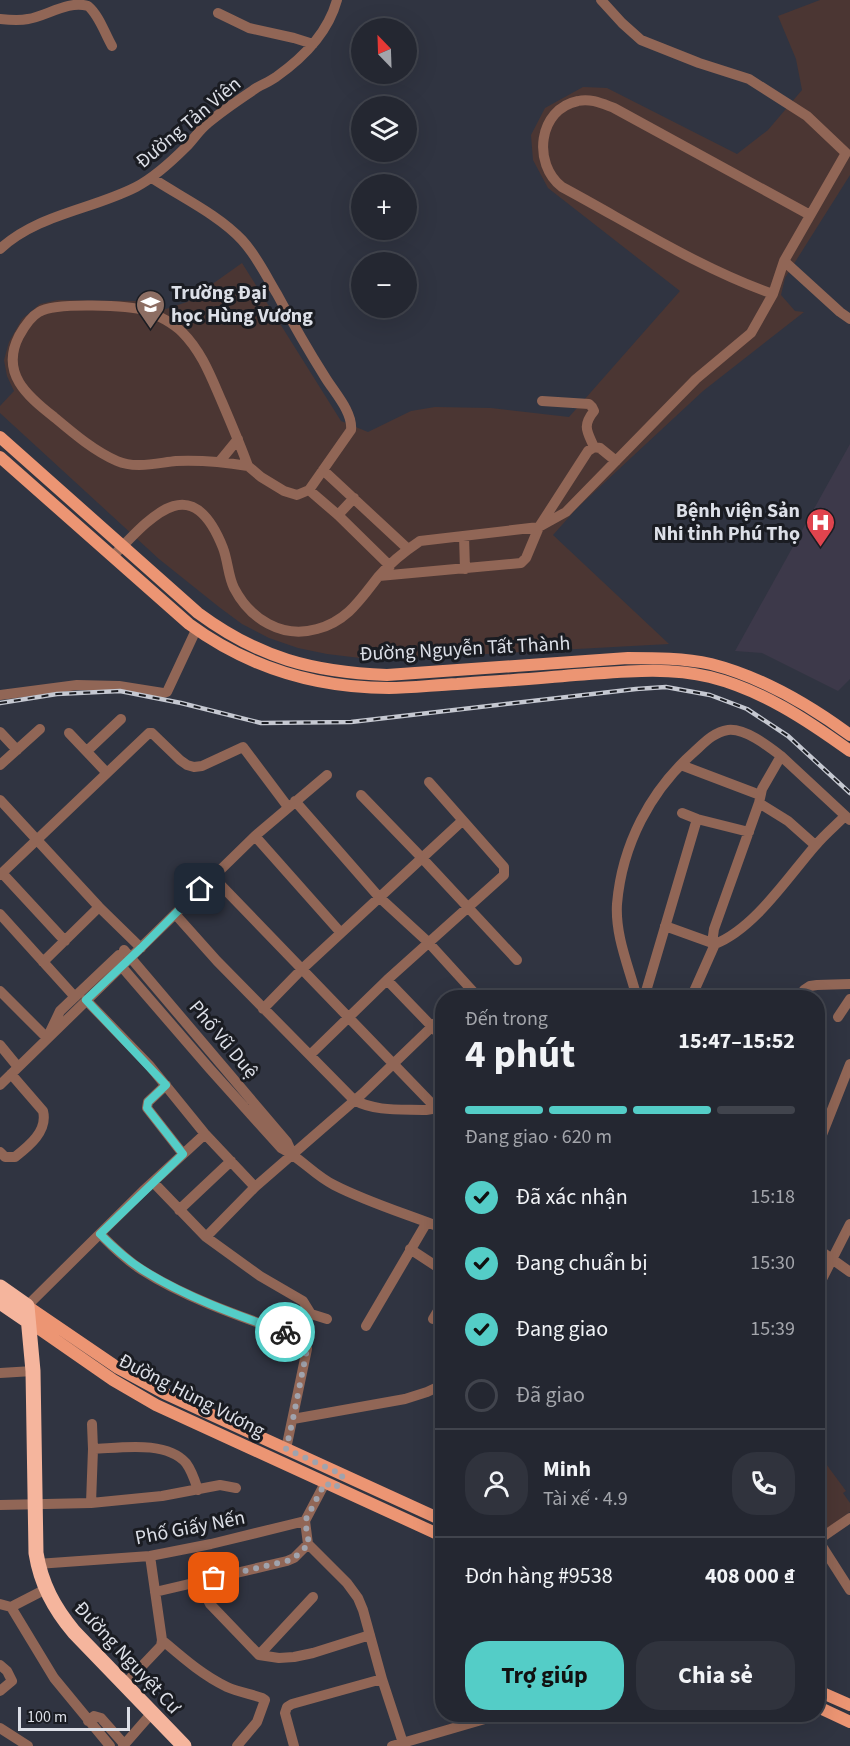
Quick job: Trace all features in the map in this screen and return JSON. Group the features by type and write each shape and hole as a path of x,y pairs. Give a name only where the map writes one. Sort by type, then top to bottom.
{"highway":[{"name":"Đường Hùng Vương","path":"0,1287 28,1314"},
{"name":"Đường Hùng Vương","path":"0,1302 28,1314"},
{"name":"Đường Nguyệt Cư","path":"28,1314 33,1371 36,1553 46,1588 59,1614 74,1632 184,1746"}],"main road":[{"name":"Đường Nguyễn Tất Thành","path":"0,437 186,604 220,630 279,658 389,688 627,671 664,671 710,677 759,695 814,725 850,751"},
{"name":"Đường Nguyễn Tất Thành","path":"0,457 196,630 237,654 272,670 302,678 356,680 387,675 628,658 665,658 710,664 765,683 823,715 850,735"},
{"name":"Đường Hùng Vương","path":"28,1314 164,1393 435,1517"},
{"name":"Đường Hùng Vương","path":"28,1314 113,1380 156,1405 435,1533"},
{"path":"331,1485 343,1475"},
{"path":"825,1694 850,1706"},
{"path":"825,1710 850,1722"}],"street":[{"name":"Đường Tản Viên","path":"0,249 9,240 47,219 103,201 135,188 152,178 213,118 253,89 275,78 302,56 313,44 333,13 336,0"},
{"path":"113,557 161,511 186,504 201,511 211,522 224,549 233,587 244,605 261,622 280,629 301,632 318,629 339,620 361,601 379,576 408,549 420,542 538,527 566,512 696,380 751,333 773,294 784,261 846,153 807,116 749,79 699,63 641,40 601,0"},
{"path":"0,19 28,20 66,1 77,1 88,6 112,46"},
{"path":"218,13 249,28 313,44"},
{"path":"773,294 689,256 562,187 554,181 545,164 543,150 547,125 554,113 566,106 579,101 596,101 614,108 810,215"},
{"path":"152,178 213,217 241,239 261,266 311,356 346,412 351,423 351,430 309,490 297,495 284,491 248,466 209,371 196,347 180,329 147,311 125,306 56,307 40,311 28,321 14,345 10,357 13,375 28,396 88,444 117,461 132,465 177,461 220,461 248,466"},
{"path":"784,261 850,319"},
{"path":"542,401 589,404 594,411 586,421 586,425 594,447"},
{"path":"220,461 238,439"},
{"path":"379,576 521,563 526,558 538,527 588,451 594,447 600,448 616,461"},
{"path":"323,470 408,549"},
{"path":"309,490 390,566"},
{"path":"338,515 354,498"},
{"path":"464,536 465,569"},
{"path":"0,695 77,685 119,686 167,692 196,630"},
{"path":"87,751 121,719"},
{"path":"0,765 40,729"},
{"path":"635,990 620,940 617,920 619,887 624,861 645,811 659,790 681,765 712,736 729,730 738,731 764,743 848,818 815,846 783,887 726,940 713,944 665,926"},
{"path":"0,732 17,750"},
{"path":"69,733 106,772"},
{"path":"65,941 1,874 106,772 149,733 152,733 180,760 194,767 202,766 243,747 292,804 379,897 428,942 467,990"},
{"path":"695,990 713,944 714,929 759,799 781,756"},
{"path":"681,765 759,799 815,846"},
{"path":"0,1085 86,1000 127,954 175,914 255,836 327,775"},
{"path":"311,1054 387,980 504,875 504,870 429,782"},
{"path":"361,795 517,960"},
{"path":"0,800 138,945"},
{"path":"682,813 696,819 749,832"},
{"path":"646,990 696,819"},
{"path":"263,1009 301,970 462,821"},
{"path":"255,836 341,933"},
{"path":"213,877 393,1064 435,1101"},
{"path":"43,962 99,906"},
{"path":"0,914 75,997"},
{"path":"175,914 263,1009 311,1054 354,1100 387,1109 426,1110 435,1106"},
{"name":"Phố Vũ Duệ","path":"127,954 280,1133 292,1154"},
{"path":"47,1038 57,1016 75,997 119,963"},
{"name":"Phố Vũ Duệ","path":"119,963 210,1070 281,1148 292,1154 317,1176 335,1186 435,1225"},
{"path":"387,980 435,1030"},
{"path":"804,990 810,986 850,984"},
{"path":"2,998 47,1038"},
{"path":"86,1000 166,1085 205,1134 255,1187"},
{"path":"838,1017 849,1003"},
{"path":"206,1237 255,1187 362,1094 435,1024"},
{"path":"0,1045 45,1117 34,1142 15,1157 5,1157 0,1152"},
{"path":"825,1127 850,1064"},
{"path":"166,1085 148,1102 147,1108 183,1154"},
{"path":"28,1314 100,1234 205,1134"},
{"path":"178,1210 231,1161"},
{"path":"153,1182 206,1237 261,1276 303,1301 311,1314 327,1319"},
{"path":"366,1326 427,1222"},
{"path":"825,1274 850,1224"},
{"path":"100,1234 120,1254 141,1270 176,1289 305,1341 307,1349 286,1449"},
{"path":"410,1249 435,1265"},
{"path":"825,1254 850,1272"},
{"path":"0,1373 33,1371"},
{"path":"293,1419 405,1399 435,1388"},
{"path":"91,1503 92,1424"},
{"path":"93,1449 140,1447 171,1454 184,1461 191,1471 198,1490"},
{"path":"0,1504 91,1503 162,1496 220,1485 236,1488"},
{"path":"331,1485 305,1521 309,1544 347,1583 358,1598 382,1679 397,1744 474,1722"},
{"path":"825,1535 850,1518"},
{"name":"Phố Giấy Nến","path":"38,1564 150,1556 305,1521"},
{"path":"155,1592 287,1561 294,1558 309,1544"},
{"path":"825,1551 850,1590"},
{"path":"124,1686 158,1650 162,1640 150,1556"},
{"path":"214,1578 214,1587 208,1600 210,1604 259,1655 279,1658 294,1657 370,1635"},
{"path":"46,1588 6,1606 54,1678 110,1746"},
{"path":"259,1655 313,1597"},
{"path":"162,1640 214,1680 265,1701 257,1722 237,1746"},
{"path":"0,1665 7,1671 12,1681 0,1691"},
{"path":"294,1746 285,1713 287,1707 382,1679"},
{"path":"88,1721 94,1716 101,1718 124,1745 151,1714"},
{"path":"0,1728 28,1746"}],"shaded area":[{"name":"Trường Đại học Hùng Vương","path":"820,0 850,0 850,175 785,278 781,295 795,311 804,312 703,391 577,508 553,535 669,644 377,660 327,654 298,648 269,638 242,624 159,559 0,413 0,406 14,391 7,376 4,360 9,342 22,319 40,304 58,300 137,301 166,309 187,302 242,263 341,421 368,432 411,411 435,407 491,408 569,417 680,291 548,188 533,160 531,135 545,108 583,87 607,88 737,154 768,130 802,90 796,59 778,16"},
{"name":"Bệnh viện Sản Nhi tỉnh Phú Thọ","path":"850,444 850,679 838,691 762,653 735,651"},
{"path":"825,1462 846,1491 843,1493 850,1503 850,1512 825,1531"}],"railway":[{"path":"0,703 57,694 120,691 261,723 351,722 666,687 710,695 747,709 788,736 850,793"}],"way so far":[{"path":"214,1578 294,1558 309,1544 305,1521 325,1483 336,1488 343,1475 286,1449 307,1349 305,1341 285,1332"}],"place":[{"name":"Trường Đại học Hùng Vương","path":"150,330"},
{"name":"Bệnh viện Sản Nhi tỉnh Phú Thọ","path":"821,548"}],"route":[{"path":"200,889 86,1000 166,1085 148,1102 147,1108 183,1154 100,1234 120,1254 141,1270 176,1289 285,1332"}]}
